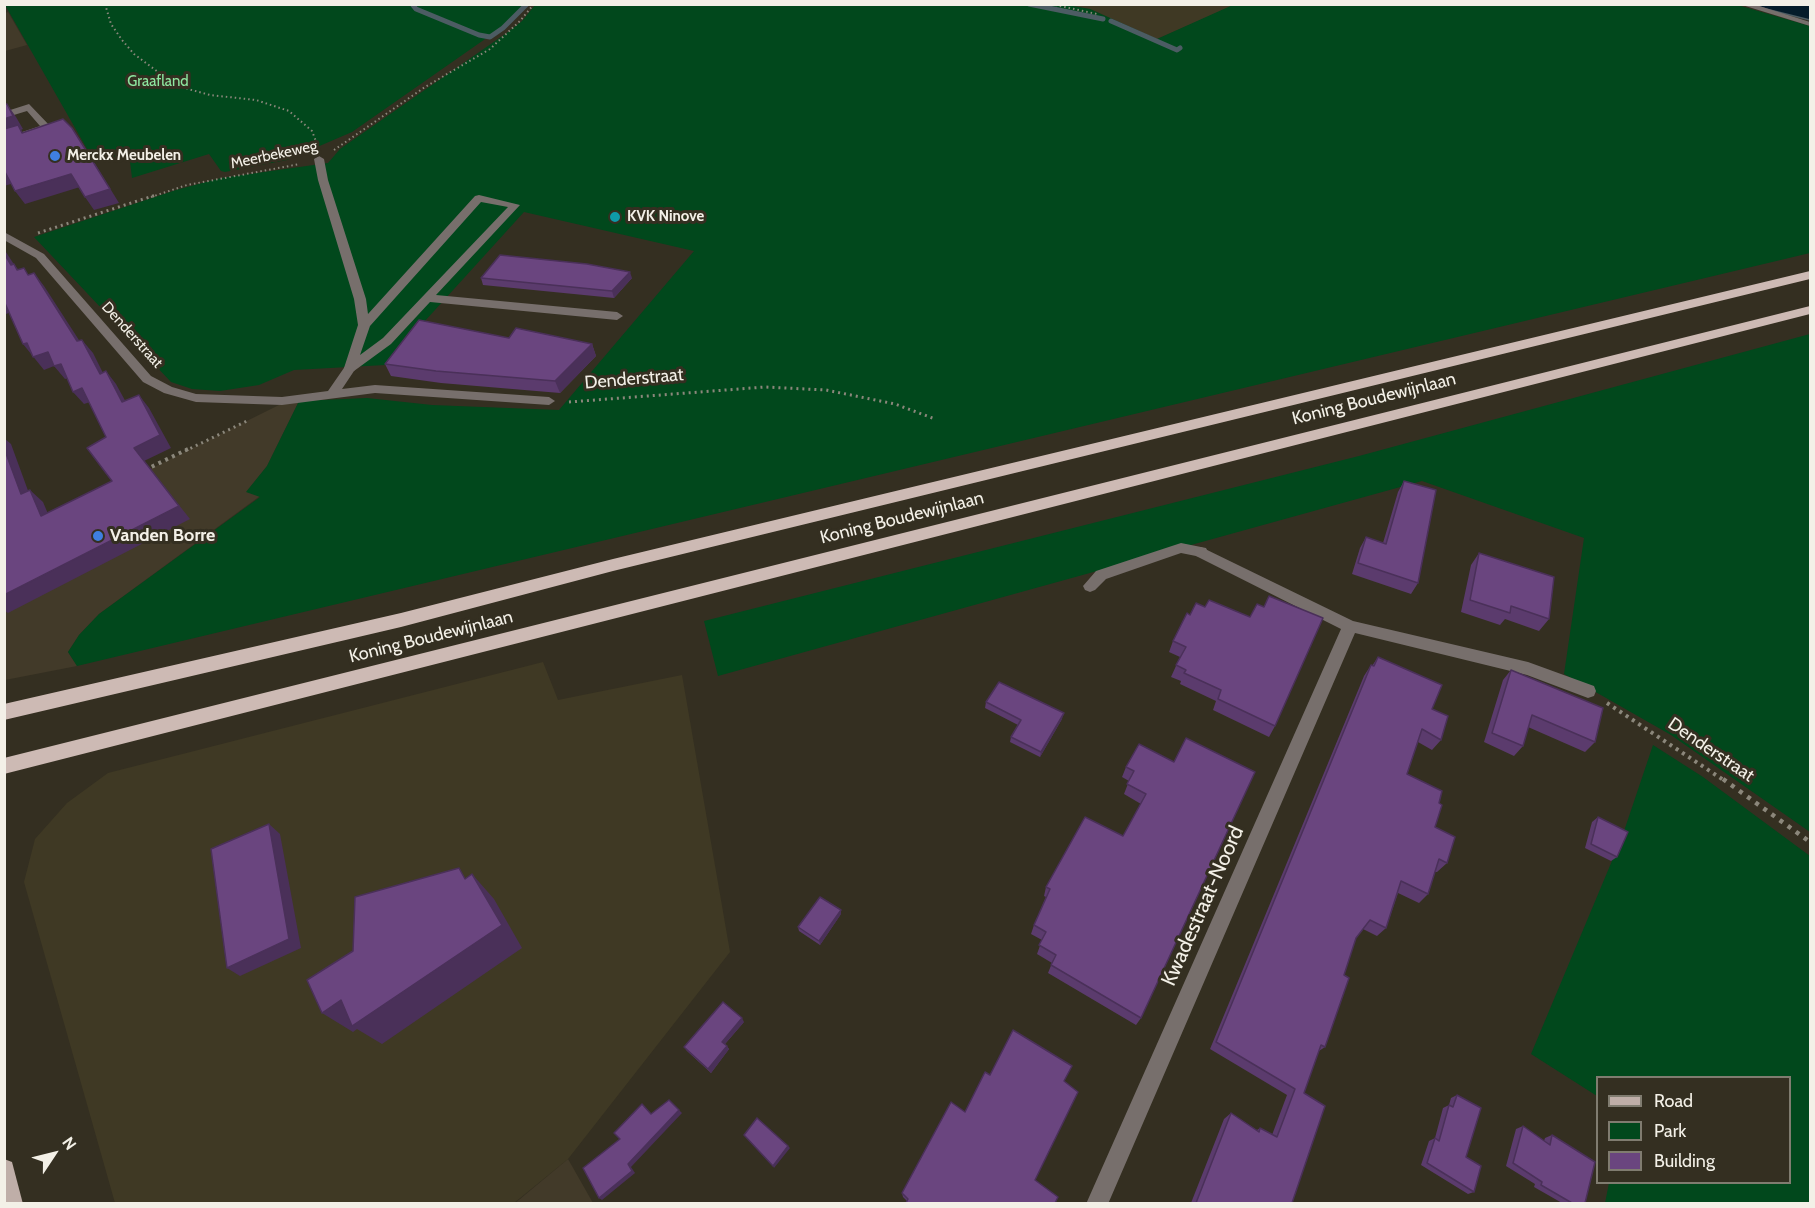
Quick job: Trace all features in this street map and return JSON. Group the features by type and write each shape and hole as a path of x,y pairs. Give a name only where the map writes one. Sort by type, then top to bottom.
{"highway":[{"name":"Koning Boudewijnlaan","path":"4,712 401,620 625,562 1810,275"},
{"name":"Koning Boudewijnlaan","path":"4,766 1810,310"}],"main road":[{"path":"4,1170 12,1203"}],"street":[{"path":"1743,4 1810,24"},
{"path":"4,115 29,107 45,127 4,141"},
{"path":"319,159 323,180 360,300 364,325"},
{"path":"333,393 350,368 364,325 479,198 515,205 387,342 350,368"},
{"name":"Denderstraat","path":"10,238 40,256 147,379 168,390 196,398 282,401 375,389 549,401"},
{"path":"428,297 617,316"},
{"path":"1090,586 1101,575 1181,548 1202,552 1350,626 1528,669 1588,691"},
{"name":"Kwadestraat-Noord","path":"1097,1203 1350,626"}],"path":[{"path":"105,4 111,24 122,40 134,54 165,78 188,89 210,95 256,100 289,111 312,131 319,159"},
{"name":"Meerbekeweg","path":"10,238 188,185 319,159 330,154 424,87 490,49 520,21 534,4"},
{"path":"1051,4 1098,14"},
{"name":"Denderstraat","path":"549,401 577,402 624,396 775,387 826,390 895,404 935,419"},
{"path":"140,473 282,401"},
{"name":"Denderstraat","path":"1588,691 1696,760 1810,842"}],"shaded area":[{"path":"1067,5 1235,5 1157,39 1090,9"},
{"path":"8,12 27,45 5,51 5,13"},
{"path":"299,401 267,466 247,491 260,496 99,614 79,635 68,652 77,666 5,680 5,541 281,404"},
{"path":"543,662 558,700 682,675 730,952 568,1159 514,1203 115,1203 24,882 35,839 67,803 108,773"},
{"path":"568,1159 593,1203 514,1204"}],"green space":[{"path":"1235,4 1734,4 1810,26 1810,253 77,666 68,652 79,635 99,614 260,497 246,492 267,466 299,401 367,398 432,405 559,410 694,251 524,212 385,365 294,370 259,385 220,391 192,389 171,382 34,237 176,190 221,178 328,163 340,149 508,32 522,21 535,5 1067,5 1090,9 1157,39"},
{"name":"Graafland","path":"5,5 524,5 510,20 488,37 352,132 287,160 225,172 221,171 209,154 132,178 129,153 95,163"},
{"path":"1810,334 1810,832 1671,735 1564,674 1584,538 1422,481 718,676 704,621 1359,456"},
{"path":"1653,745 1703,777 1810,856 1810,1203 1605,1203 1609,1184 1791,1184 1791,1076 1596,1076 1596,1095 1531,1054 1622,837"}],"water":[{"path":"1753,5 1810,5 1810,20 1766,9"}],"building":[{"path":"4,104 7,104 13,116 4,119"},
{"path":"63,119 72,128 110,189 85,197 71,174 15,191 4,170 4,129 18,125 22,133"},
{"path":"4,253 17,270 24,268 28,275 34,273 77,341 82,340 100,374 106,371 122,402 139,395 160,435 134,448 179,506 4,595 4,448 21,494 30,490 41,516 112,481 87,448 106,437 82,388 73,392 61,364 54,366 48,352 33,357 27,343 23,344 4,301"},
{"path":"500,255 587,264 630,272 612,291 481,278"},
{"path":"419,320 509,338 516,328 592,344 555,381 436,371 385,364"},
{"path":"1404,481 1436,490 1418,583 1358,563 1366,537 1386,544"},
{"path":"1479,553 1554,577 1549,619 1511,606 1510,613 1470,600"},
{"path":"1269,596 1323,618 1275,726 1218,699 1221,690 1184,673 1186,670 1176,665 1186,647 1173,641 1187,613 1190,615 1196,603 1205,607 1209,600 1250,617 1257,604 1264,607"},
{"path":"1378,657 1442,685 1432,709 1448,716 1441,740 1422,729 1407,774 1442,791 1439,803 1442,805 1435,827 1455,837 1447,863 1439,859 1428,894 1401,881 1386,928 1370,920 1356,938 1344,975 1349,978 1325,1047 1321,1045 1304,1093 1325,1106 1292,1203 1196,1203 1231,1113 1259,1132 1260,1128 1277,1137 1295,1089 1216,1042 1371,665 1374,666"},
{"path":"1511,670 1603,708 1595,742 1532,715 1523,746 1492,733"},
{"path":"999,682 1064,713 1041,752 1011,737 1021,720 986,702"},
{"path":"1186,738 1255,772 1141,1018 1051,965 1056,955 1039,945 1046,932 1034,925 1050,889 1046,887 1085,817 1123,836 1146,794 1127,784 1134,771 1126,767 1139,744 1174,762"},
{"path":"1598,817 1628,832 1617,857 1591,844"},
{"path":"269,824 289,939 227,968 211,849"},
{"path":"459,868 465,879 472,874 502,925 352,1026 341,1000 322,1013 307,980 353,951 355,897"},
{"path":"820,897 841,910 819,941 798,927"},
{"path":"723,1002 742,1018 722,1042 727,1046 708,1069 684,1047"},
{"path":"1013,1030 1072,1066 1064,1081 1078,1092 1035,1180 1058,1197 1055,1203 906,1203 908,1199 902,1193 951,1102 965,1112 985,1072 990,1075"},
{"path":"1457,1095 1481,1108 1466,1157 1481,1166 1474,1192 1427,1163 1435,1138 1439,1141 1449,1105 1453,1107"},
{"path":"669,1100 679,1110 628,1164 632,1171 599,1198 583,1168 620,1139 614,1133 642,1104 651,1114"},
{"path":"757,1118 788,1146 773,1166 744,1135"},
{"path":"1523,1126 1550,1145 1552,1135 1595,1162 1585,1203 1572,1203 1541,1185 1542,1182 1513,1163"}],"waterway":[{"path":"412,4 416,9 479,35 490,37 503,28 527,4"},
{"path":"1029,4 1103,19"},
{"path":"1111,21 1177,50 1180,48"}],"place":[{"name":"Merckx Meubelen","path":"55,156"},
{"name":"KVK Ninove","path":"615,217"},
{"name":"Vanden Borre","path":"98,536"}]}
